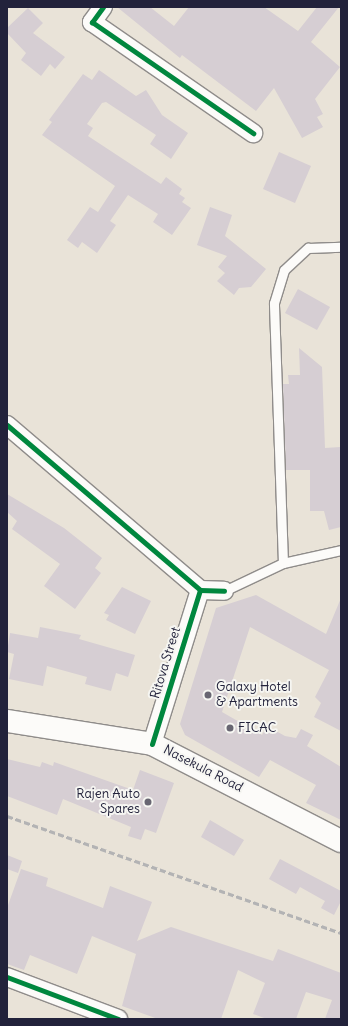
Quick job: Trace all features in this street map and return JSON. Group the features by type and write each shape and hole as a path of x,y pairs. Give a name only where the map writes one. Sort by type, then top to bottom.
{"main road":[{"name":"Nasekula Road","path":"7,721 152,744 341,841"}],"street":[{"path":"103,7 92,22 253,133"},
{"path":"7,425 200,590 224,591"},
{"name":"Ritova Street","path":"152,744 200,590"},
{"path":"7,977 118,1019"}],"lane":[{"path":"283,564 274,303 284,270 308,248 341,247"},
{"path":"224,591 283,564 341,550"}],"building":[{"path":"117,7 150,7 174,26 189,7 264,7 298,31 317,7 339,7 311,42 340,67 315,99 323,114 317,117 323,127 302,138 274,88 256,111 182,55 180,58"},
{"path":"28,8 43,23 33,33 65,57 55,69 50,64 41,76 21,60 26,53 7,33 7,28"},
{"path":"99,70 136,96 146,90 162,115 188,133 171,159 150,144 156,135 106,102 102,103 87,124 93,128 88,136 161,184 166,177 182,189 179,194 185,198 182,202 191,208 172,235 153,222 158,214 128,195 110,221 116,225 97,253 82,242 78,248 67,240 90,207 98,212 115,186 42,135 52,122 49,120 83,74 92,80"},
{"path":"279,152 311,166 295,203 263,189"},
{"path":"210,207 232,215 225,236 266,269 251,287 239,288 234,295 217,281 225,273 218,267 227,256 197,245"},
{"path":"298,289 330,307 317,330 285,313"},
{"path":"299,348 322,367 325,448 340,447 341,527 329,530 324,511 310,511 310,470 286,470 283,384 289,384 288,375 300,375"},
{"path":"7,494 64,528 102,558 95,568 101,573 75,609 44,586 60,564 12,529 17,521 7,512"},
{"path":"122,587 151,601 135,634 106,620 109,615 104,613"},
{"path":"256,595 326,634 341,598 341,731 314,717 321,703 315,697 329,670 250,627 222,712 262,735 267,726 285,736 296,738 301,729 313,735 307,746 341,767 341,820 306,803 316,785 270,760 259,777 185,735 180,724 216,608"},
{"path":"40,627 81,635 79,639 135,655 128,677 116,673 111,691 85,684 87,677 47,666 43,686 9,679 14,654 7,652 10,633 38,638"},
{"path":"7,759 40,767 42,762 53,766 54,762 133,790 140,770 174,783 156,833 145,829 141,840 128,836 131,827 63,799 57,815 7,796"},
{"path":"210,820 244,840 234,856 201,837"},
{"path":"7,855 22,861 18,873 7,869"},
{"path":"280,859 341,891 341,901 334,915 321,908 325,901 300,887 296,894 269,879"},
{"path":"21,869 48,878 46,886 103,908 110,886 152,902 137,941 171,927 273,961 278,949 341,973 341,1019 325,1019 332,1000 306,992 296,1019 267,1019 253,1014 265,983 238,970 221,1019 158,1019 122,1006 136,954 92,936 77,974 30,955 24,970 7,964 7,908"}],"railway":[{"path":"7,816 341,933"}],"cycle path":[{"path":"103,7 92,22 253,133"},
{"path":"7,425 200,590 224,591"},
{"path":"152,744 200,590"},
{"path":"7,977 118,1019"}],"place":[{"name":"Galaxy Hotel & Apartments","path":"208,695"},
{"name":"FICAC","path":"230,728"},
{"name":"Rajen Auto Spares","path":"148,802"}]}
